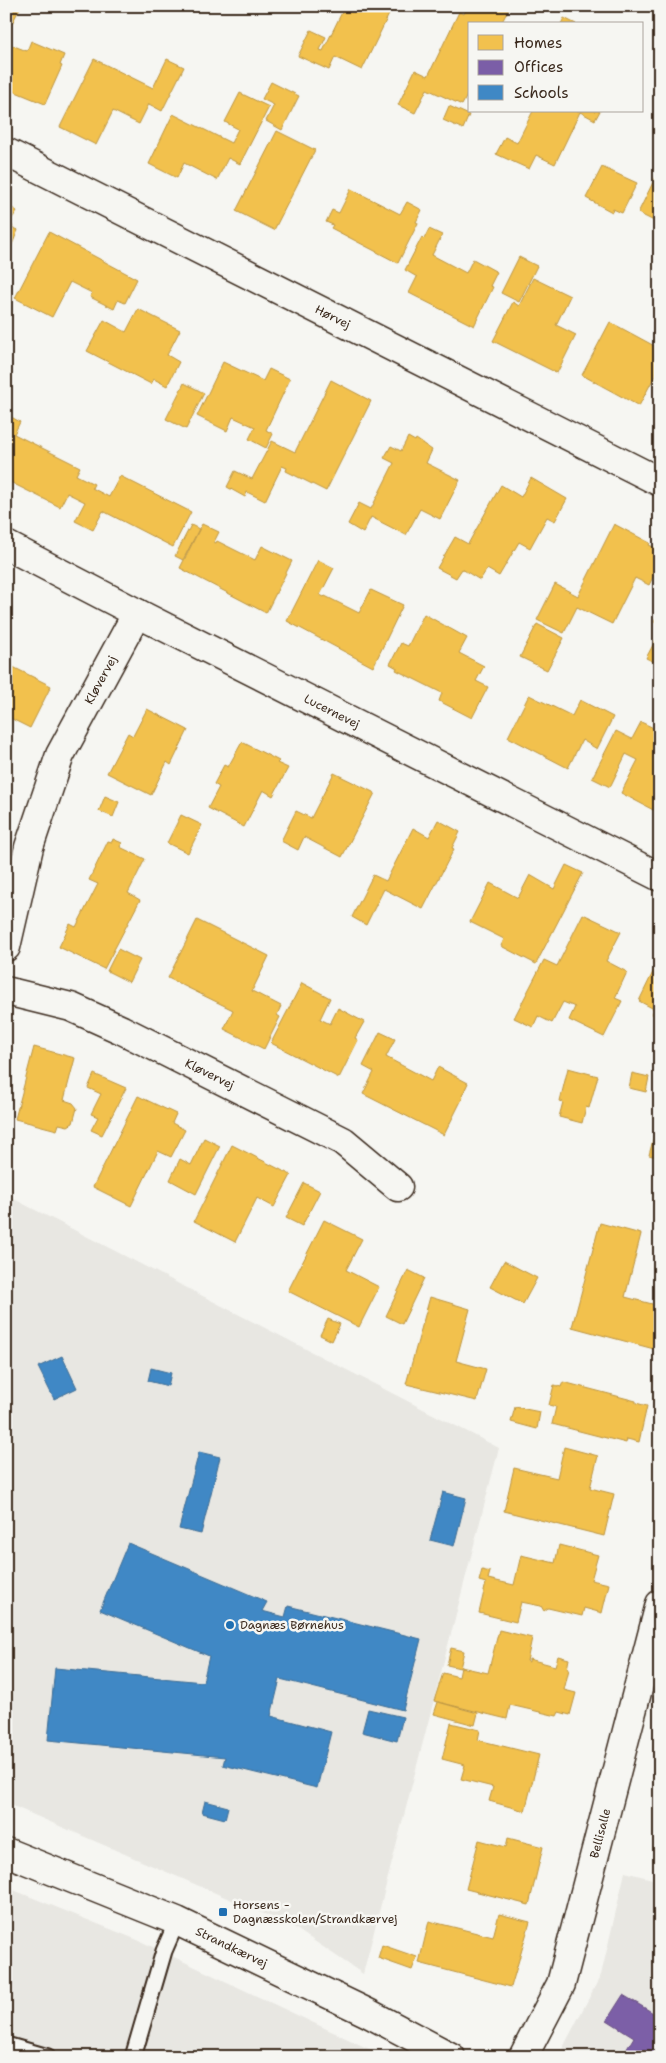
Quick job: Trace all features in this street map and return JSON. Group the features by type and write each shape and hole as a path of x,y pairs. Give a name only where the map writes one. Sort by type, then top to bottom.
{"street":[{"name":"Hørvej","path":"6,152 660,482"},
{"name":"Lucernevej","path":"6,545 137,614 660,877"},
{"name":"Kløvervej","path":"6,946 29,847 60,755 137,614"},
{"name":"Kløvervej","path":"6,991 71,1007 122,1030 343,1141 398,1187"},
{"name":"Bellisalle","path":"523,2057 561,1984 660,1604"},
{"name":"Strandkærvej","path":"6,1852 177,1921 368,2013 450,2057"}],"lane":[{"path":"133,2057 164,1950 177,1921"},
{"path":"6,2045 48,2057"}],"shaded area":[{"name":"Dagnæs Børnehus","path":"6,1195 499,1448 363,1974 292,1926 6,1803"},
{"path":"625,1872 660,1881 660,2057 558,2057 601,1975"},
{"path":"6,1887 140,1941 386,2057 6,2057"}],"building: Homes":[{"path":"6,6 21,6 8,31 6,30"},
{"path":"345,6 393,6 362,70 335,57 329,70 298,56 311,30 326,37 320,50 323,51"},
{"path":"468,6 505,6 509,8 502,22 468,22 468,94 462,105 427,89 415,113 398,105 415,70 428,76 459,12 464,14"},
{"path":"564,18 572,22 562,22"},
{"path":"31,41 64,55 60,65 62,66 45,104 6,88 6,43 27,51"},
{"path":"94,59 153,88 167,59 184,67 162,111 149,104 139,124 113,111 96,145 60,127"},
{"path":"271,82 299,96 282,130 266,121 274,105 262,99"},
{"path":"240,93 269,107 240,164 228,158 217,180 184,163 177,178 149,164 173,114 231,143 238,129 225,122"},
{"path":"449,106 469,115 463,129 443,120"},
{"path":"532,112 580,112 555,164 536,155 529,169 496,154 505,137 517,143"},
{"path":"580,112 599,112 595,120"},
{"path":"277,131 315,150 274,230 236,211"},
{"path":"602,167 637,183 622,213 613,209 612,212 586,198"},
{"path":"660,168 660,224 638,213"},
{"path":"351,189 400,214 407,202 422,210 416,222 418,223 398,263 331,228 333,225 326,222 332,210 339,213"},
{"path":"6,204 17,211 9,223 13,226 12,228 18,230 7,257"},
{"path":"429,229 442,235 432,255 466,273 473,259 497,272 490,286 493,287 474,326 409,293 417,277 405,270 422,237 424,239"},
{"path":"49,232 137,279 125,303 118,300 114,309 90,297 92,293 70,282 52,317 15,298"},
{"path":"519,257 537,266 519,302 501,293"},
{"path":"533,278 570,296 556,325 576,335 557,373 493,341 513,302 519,306"},
{"path":"138,309 180,330 167,355 179,362 167,386 154,379 151,384 87,351 104,320 126,332"},
{"path":"610,322 660,349 660,366 639,406 582,375"},
{"path":"223,362 263,381 269,369 290,379 266,430 273,434 266,448 249,439 255,427 233,417 227,431 197,416"},
{"path":"331,380 371,401 326,491 286,471 287,468 282,466 265,501 247,492 245,497 227,487 235,471 252,479 272,441 295,452"},
{"path":"184,383 204,393 186,429 166,419"},
{"path":"6,414 20,422 14,434 80,467 76,475 94,484 92,488 109,497 120,476 191,512 173,547 103,511 93,530 75,521 85,502 67,493 60,507 6,480"},
{"path":"408,437 415,441 416,439 432,450 426,463 460,480 440,519 420,509 406,535 371,517 363,533 348,524 359,503 371,509 394,463 384,458 391,446 401,451"},
{"path":"531,478 567,499 555,521 547,517 530,548 519,542 499,576 487,569 480,580 462,569 456,578 437,568 455,537 468,544 501,485 521,497"},
{"path":"202,524 219,532 214,542 216,543 217,541 255,560 262,546 292,561 266,613 180,568"},
{"path":"614,524 660,550 660,564 649,585 635,578 612,624 577,607 564,633 537,620 555,584 578,596"},
{"path":"191,525 199,529 183,560 175,556"},
{"path":"318,560 334,568 320,595 359,613 371,590 403,605 373,667 287,621"},
{"path":"660,610 660,625 654,622"},
{"path":"424,614 467,638 459,653 484,666 476,681 488,687 472,718 439,701 442,693 396,670 397,668 390,664 401,643 408,646"},
{"path":"537,624 564,638 547,670 520,657"},
{"path":"660,632 660,665 646,658"},
{"path":"7,664 51,686 30,728 6,716"},
{"path":"529,695 572,716 580,700 613,717 597,749 582,740 568,768 508,737"},
{"path":"147,709 188,730 171,765 167,762 151,795 107,773 128,733 133,736"},
{"path":"641,722 660,731 659,813 621,793 638,760 626,754 610,787 592,778 616,731 632,739"},
{"path":"242,742 279,761 277,763 288,768 273,796 263,790 244,827 208,808 219,787 214,784 224,765 228,767"},
{"path":"334,773 375,793 342,857 304,837 298,850 281,841 296,811 311,818"},
{"path":"105,796 119,802 113,817 99,811"},
{"path":"181,815 202,825 188,853 167,843"},
{"path":"438,820 460,832 452,848 454,849 423,909 384,889 366,925 352,917 373,875 386,881 413,828 429,837"},
{"path":"113,839 122,843 120,847 145,859 128,893 140,900 104,969 59,947 70,924 76,927 98,884 89,880 108,841 112,842"},
{"path":"566,865 583,873 536,964 501,946 504,939 470,922 490,883 518,898 530,875 554,889"},
{"path":"583,914 621,932 606,961 627,972 615,998 622,1001 604,1037 569,1020 575,1007 563,1002 552,1023 538,1016 533,1027 514,1018 544,960 557,966"},
{"path":"197,920 269,956 252,991 281,1006 277,1015 280,1017 264,1049 224,1029 233,1010 168,978"},
{"path":"118,949 140,960 129,982 107,971"},
{"path":"657,964 660,965 660,1018 652,1014 654,1009 639,1001"},
{"path":"302,983 330,998 320,1019 330,1024 338,1008 364,1022 355,1038 358,1040 339,1078 271,1043"},
{"path":"380,1032 395,1039 386,1057 431,1081 438,1067 468,1083 444,1135 363,1094 374,1072 363,1066"},
{"path":"34,1047 75,1058 64,1100 73,1103 77,1108 73,1123 68,1126 59,1124 57,1130 15,1119"},
{"path":"568,1068 598,1076 589,1108 586,1107 582,1123 559,1117 563,1102 560,1101"},
{"path":"632,1073 649,1077 646,1092 629,1088"},
{"path":"94,1074 126,1088 102,1135 91,1130 98,1117 91,1114 101,1094 88,1088"},
{"path":"138,1096 176,1114 172,1123 185,1130 171,1157 158,1151 131,1206 93,1187"},
{"path":"660,1114 660,1158 649,1155"},
{"path":"204,1138 220,1146 196,1194 170,1180 180,1159 191,1165"},
{"path":"232,1145 291,1175 274,1207 257,1198 235,1242 194,1221"},
{"path":"304,1183 320,1191 302,1226 286,1218"},
{"path":"324,1220 362,1239 346,1270 379,1287 359,1327 288,1291"},
{"path":"600,1223 641,1234 625,1297 660,1306 660,1326 654,1349 572,1327"},
{"path":"504,1261 537,1278 523,1304 490,1287"},
{"path":"408,1270 424,1278 402,1324 386,1316"},
{"path":"430,1297 470,1309 456,1361 486,1369 477,1401 406,1384"},
{"path":"328,1319 340,1324 332,1341 320,1335"},
{"path":"563,1382 636,1401 636,1403 647,1406 639,1442 627,1439 626,1443 552,1424 556,1407 549,1405 554,1385 561,1387"},
{"path":"515,1407 540,1412 537,1429 511,1422"},
{"path":"564,1447 598,1456 590,1488 614,1494 604,1536 504,1511 514,1468 557,1478"},
{"path":"559,1545 598,1555 591,1580 609,1584 602,1613 584,1608 582,1616 548,1608 544,1611 541,1606 521,1602 516,1622 479,1613 486,1583 479,1581 482,1570 490,1572 488,1579 514,1585 521,1555 555,1563"},
{"path":"499,1630 532,1638 527,1661 529,1662 529,1659 555,1666 558,1656 569,1659 567,1669 569,1669 564,1690 576,1693 570,1715 559,1712 557,1716 510,1705 507,1719 434,1701 443,1673 459,1677 461,1667 488,1673"},
{"path":"451,1648 464,1651 460,1668 447,1665"},
{"path":"438,1702 478,1713 475,1725 434,1714"},
{"path":"451,1723 480,1730 478,1740 539,1755 525,1811 489,1801 493,1787 461,1779 465,1765 442,1759"},
{"path":"508,1838 543,1847 529,1905 466,1889 479,1840 506,1847"},
{"path":"499,1914 530,1922 511,1987 419,1963 429,1921 493,1937"},
{"path":"382,1945 417,1957 412,1970 378,1958"}],"building: Offices":[{"path":"623,1995 660,2017 660,2057 622,2057 634,2037 607,2020"}],"building: Schools":[{"path":"62,1356 77,1388 54,1399 38,1367"},
{"path":"151,1368 171,1373 168,1386 148,1381"},
{"path":"199,1452 220,1457 201,1534 179,1529"},
{"path":"443,1492 466,1498 454,1546 430,1540"},
{"path":"128,1543 267,1602 262,1611 285,1617 288,1606 421,1639 403,1710 280,1679 271,1716 331,1732 317,1788 223,1765 225,1757 48,1740 55,1668 203,1682 209,1656 100,1610"},
{"path":"368,1709 403,1717 397,1741 362,1732"},
{"path":"205,1801 228,1807 225,1819 202,1813"}],"place":[{"name":"Dagnæs Børnehus","path":"230,1625"},
{"name":"Horsens - Dagnæsskolen/Strandkærvej","path":"223,1912"}]}
